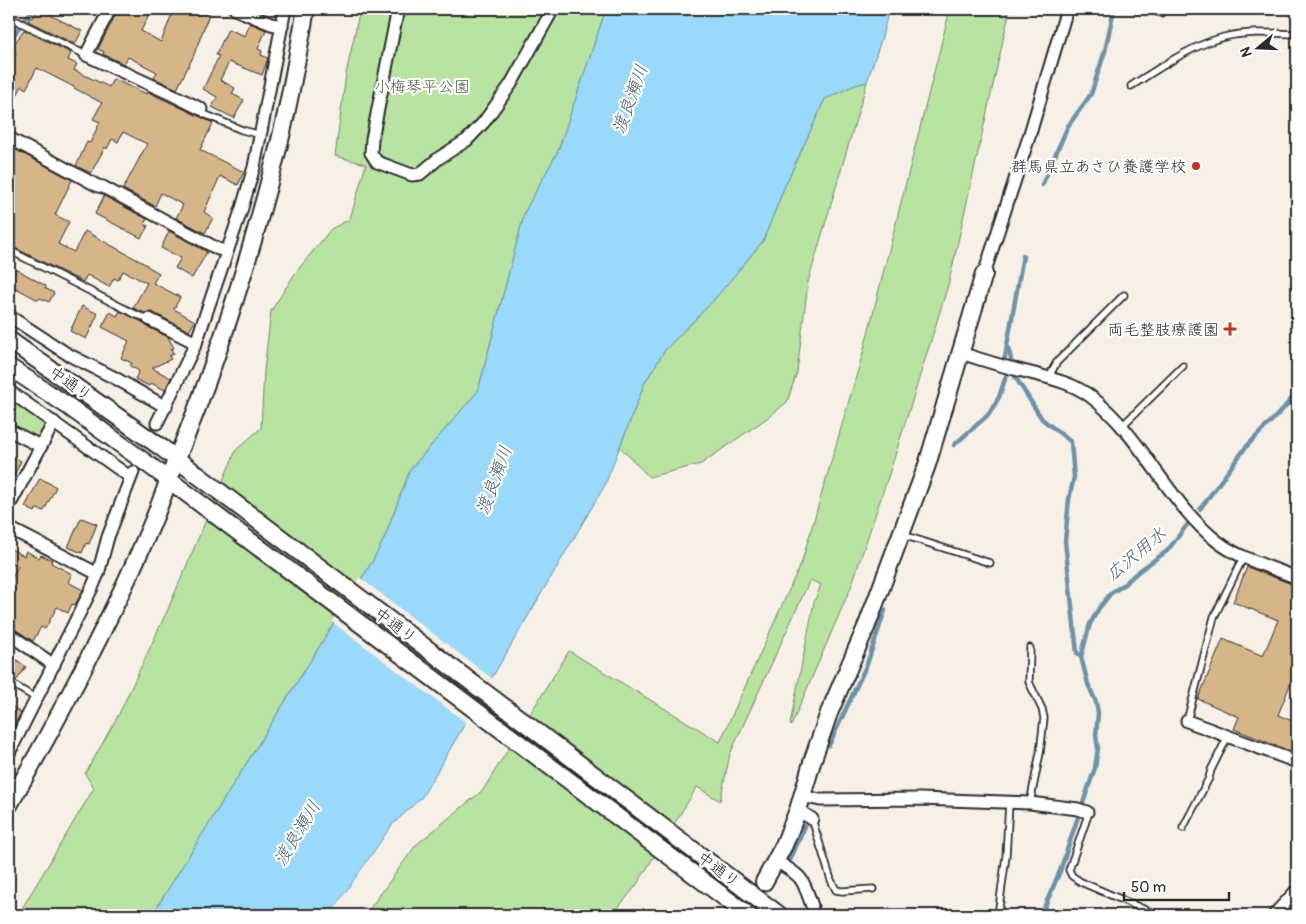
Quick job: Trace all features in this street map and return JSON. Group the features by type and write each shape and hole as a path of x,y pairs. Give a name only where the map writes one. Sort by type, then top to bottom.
{"street":[{"path":"110,9 86,56 201,109"},
{"path":"235,9 271,24 282,26"},
{"path":"157,423 196,343 254,167 285,9"},
{"path":"9,805 86,663 135,564 187,436 225,329 252,245 286,115 306,9"},
{"path":"398,9 372,139 371,153 377,162 412,175 420,174 439,158 467,140 484,122 511,84 553,9"},
{"path":"764,882 776,861 800,803 829,713 867,625 927,465 984,274 1029,137 1067,9"},
{"path":"9,138 218,249 227,251"},
{"path":"9,316 58,348 166,407"},
{"path":"149,319 196,343"},
{"name":"中通り","path":"9,340 71,382 177,459 779,915"},
{"path":"961,354 1050,378 1074,387 1089,396 1104,408 1121,427 1200,526 1219,543 1244,556 1297,578"},
{"name":"中通り","path":"9,367 68,406 169,480 748,915"},
{"path":"9,391 132,474 108,537 98,574 37,700 16,735 9,754"},
{"path":"9,506 54,422"},
{"path":"9,430 40,446"},
{"path":"9,528 98,574"},
{"path":"9,634 54,666"},
{"path":"1187,721 1297,762"},
{"path":"800,803 815,799 920,799 1030,803 1078,809 1087,812"},
{"path":"800,803 812,819"},
{"path":"776,861 797,874 802,880 815,911"},
{"path":"1274,915 1297,890"}],"lane":[{"path":"1146,9 1161,13"},
{"path":"17,21 86,56"},
{"path":"1132,86 1186,53 1225,37 1256,33 1297,34"},
{"path":"201,109 204,114 242,130 260,135"},
{"path":"9,250 136,315 149,319"},
{"path":"1050,378 1058,362 1124,295"},
{"path":"1121,427 1183,366"},
{"path":"901,535 990,563"},
{"path":"1187,721 1214,617 1244,556"},
{"path":"1030,648 1029,682 1042,709 1044,718 1040,753 1030,803"},
{"path":"9,682 37,700"},
{"path":"1183,828 1210,778 1211,770 1228,736"},
{"path":"998,915 1006,856 1009,803"},
{"path":"1087,812 1088,815 1070,870 1072,876 1081,882 1157,915"},
{"path":"812,819 831,880 836,890 842,892 873,889"}],"green space":[{"name":"小梅琴平公園","path":"360,9 606,9 558,151 525,211 478,391 410,470 384,539 372,562 152,915 18,915 94,788 85,774 119,714 168,609 236,450 261,428 264,371 271,311 296,272 331,229 350,219 366,164 335,156 346,74"},
{"path":"950,9 1010,9 949,282 892,465 851,587 791,726 814,602 821,585 810,580 730,754 720,801 697,787 636,886 612,915 365,915 416,845 483,790 569,651 720,742 802,561 863,353"},
{"path":"867,82 808,282 797,372 787,402 701,464 649,477 620,447 645,382 665,350 712,302 763,241 784,188 825,99 855,85"},
{"path":"9,398 43,422 44,426 39,436 34,437 9,424"}],"water":[{"name":"渡良瀬川","path":"606,9 889,9 867,82 855,85 825,99 784,188 763,241 712,302 665,350 645,382 605,485 422,797 392,825 330,915 152,915 372,562 384,539 410,470 478,391 525,211 558,151"}],"pier":[{"path":"359,577 494,680 468,724 332,622"},
{"path":"392,826 394,827 333,915 330,915"}],"building":[{"path":"38,9 53,14 52,16 82,31 75,44 28,21 30,17 33,18"},
{"path":"121,9 141,9 150,13 141,31 161,42 174,9 211,9 193,57 177,89 154,78 157,72 128,57 124,64 103,54 104,52 98,49 116,14 118,15"},
{"path":"250,23 266,30 258,49 262,51 261,55 268,58 262,75 229,62 220,80 235,88 232,94 244,100 234,118 212,107 217,97 203,89 219,56 216,55 228,29 245,36"},
{"path":"24,30 71,53 68,60 77,64 74,70 109,87 113,79 147,94 148,92 213,123 200,150 244,172 238,185 220,176 204,212 213,218 205,233 176,218 183,205 161,193 155,206 123,189 147,144 123,132 118,142 112,139 107,149 105,147 91,173 76,166 87,142 90,143 100,122 93,119 102,103 37,68 26,89 22,86 9,111 9,67 16,54 10,50"},
{"path":"9,146 72,180 55,215 69,222 58,244 74,252 85,231 147,265 159,273 153,283 180,297 174,309 195,321 189,331 152,312 145,313 133,308 147,283 123,271 118,280 114,278 109,287 87,275 83,282 9,245"},
{"path":"104,196 147,219 144,224 148,226 141,238 95,214"},
{"path":"169,231 207,252 192,278 175,268 181,258 161,248"},
{"path":"9,265 46,286 45,288 54,293 49,302 40,298 38,300 16,288 9,303"},
{"path":"82,306 98,314 86,339 70,331"},
{"path":"120,311 168,337 174,348 171,349 174,354 169,356 171,359 152,368 171,378 165,390 151,383 149,386 135,379 139,371 130,366 132,363 121,358 129,341 102,327 110,312 117,316"},
{"path":"9,455 21,461 9,486"},
{"path":"40,478 56,487 44,511 36,509 35,512 25,507"},
{"path":"81,518 97,524 89,544 86,543 82,553 68,547"},
{"path":"9,548 24,556 26,551 39,558 41,555 52,560 51,563 72,574 68,582 83,590 75,605 72,604 68,613 57,607 45,629 41,627 33,641 9,627 9,584 18,566 9,562"},
{"path":"1247,567 1297,586 1297,667 1278,715 1297,723 1297,754 1234,729 1239,717 1198,699 1223,639 1263,656 1278,620 1233,602"},
{"path":"9,654 26,667 16,681 9,677"},
{"path":"9,704 21,713 9,735"}],"waterway":[{"path":"9,42 34,9"},
{"path":"1042,185 1068,126 1091,94 1105,51 1114,9"},
{"path":"1005,357 1023,256"},
{"path":"1008,347 1011,359"},
{"path":"954,445 989,414 999,397 1007,373"},
{"path":"1014,375 1042,419 1071,442 1074,477 1069,499 1065,541 1077,653 1081,657"},
{"name":"広沢用水","path":"1200,509 1246,447 1297,392"},
{"name":"広沢用水","path":"1082,806 1095,768 1098,748 1096,736 1098,713 1096,702 1088,684 1081,657 1090,624 1099,608 1111,593 1167,551 1187,525"},
{"path":"829,745 867,664 885,610"},
{"name":"広沢用水","path":"1041,915 1060,871 1079,814"},
{"path":"790,860 805,826"}],"tunnel":[{"path":"137,463 157,423"}],"place":[{"name":"群馬県立あさひ養護学校","path":"1196,166"},
{"name":"両毛整肢療護園","path":"1230,329"}]}
